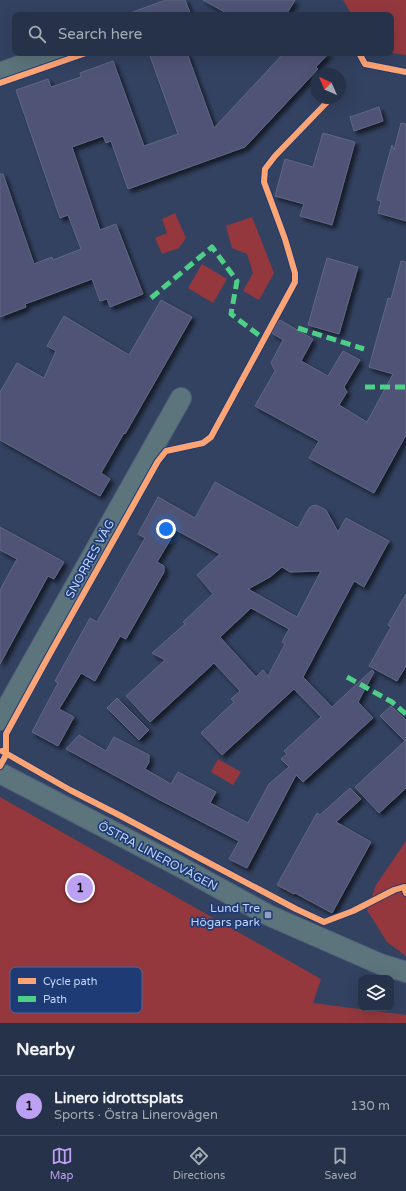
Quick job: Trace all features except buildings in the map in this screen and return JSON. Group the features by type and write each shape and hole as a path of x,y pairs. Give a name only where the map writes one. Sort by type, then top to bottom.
{"street":[{"path":"0,73 47,56"},
{"name":"SNORRES VÄG","path":"0,720 181,398"},
{"name":"ÖSTRA LINEROVÄGEN","path":"0,773 175,864 268,915 380,964 406,972"}],"shaded area":[{"path":"343,0 406,0 406,55 394,53 394,12 350,12"},
{"path":"175,213 186,238 179,248 162,254 155,238 167,233 162,219"},
{"path":"252,217 274,273 259,300 243,291 253,273 247,254 232,248 226,226"},
{"path":"202,264 227,279 213,303 188,288"},
{"path":"218,759 241,772 233,785 211,772"},
{"path":"0,797 321,979 313,1003 358,1009 358,1011 375,1011 406,1015 406,1023 0,1023"},
{"path":"406,841 406,956 387,942 367,910 376,885"}],"marked path":[{"path":"151,298 212,247 237,281 231,314 264,339"},
{"path":"298,328 364,349"},
{"path":"365,387 406,387"},
{"path":"347,677 392,702 406,714"}],"cycle path":[{"path":"0,83 77,56"},
{"path":"361,56 365,64 406,72"},
{"path":"0,766 6,755 6,734 158,461 166,451 203,443 211,437 295,282 295,273 285,239 264,182 265,169 275,156 325,104"},
{"path":"2,751 70,790 296,909 324,922 353,911 394,890 404,887 406,893"}],"place":[{"name":"Linero idrottsplats","path":"80,888"},
{"name":"Lund Tre Högars park","path":"268,915"}]}
